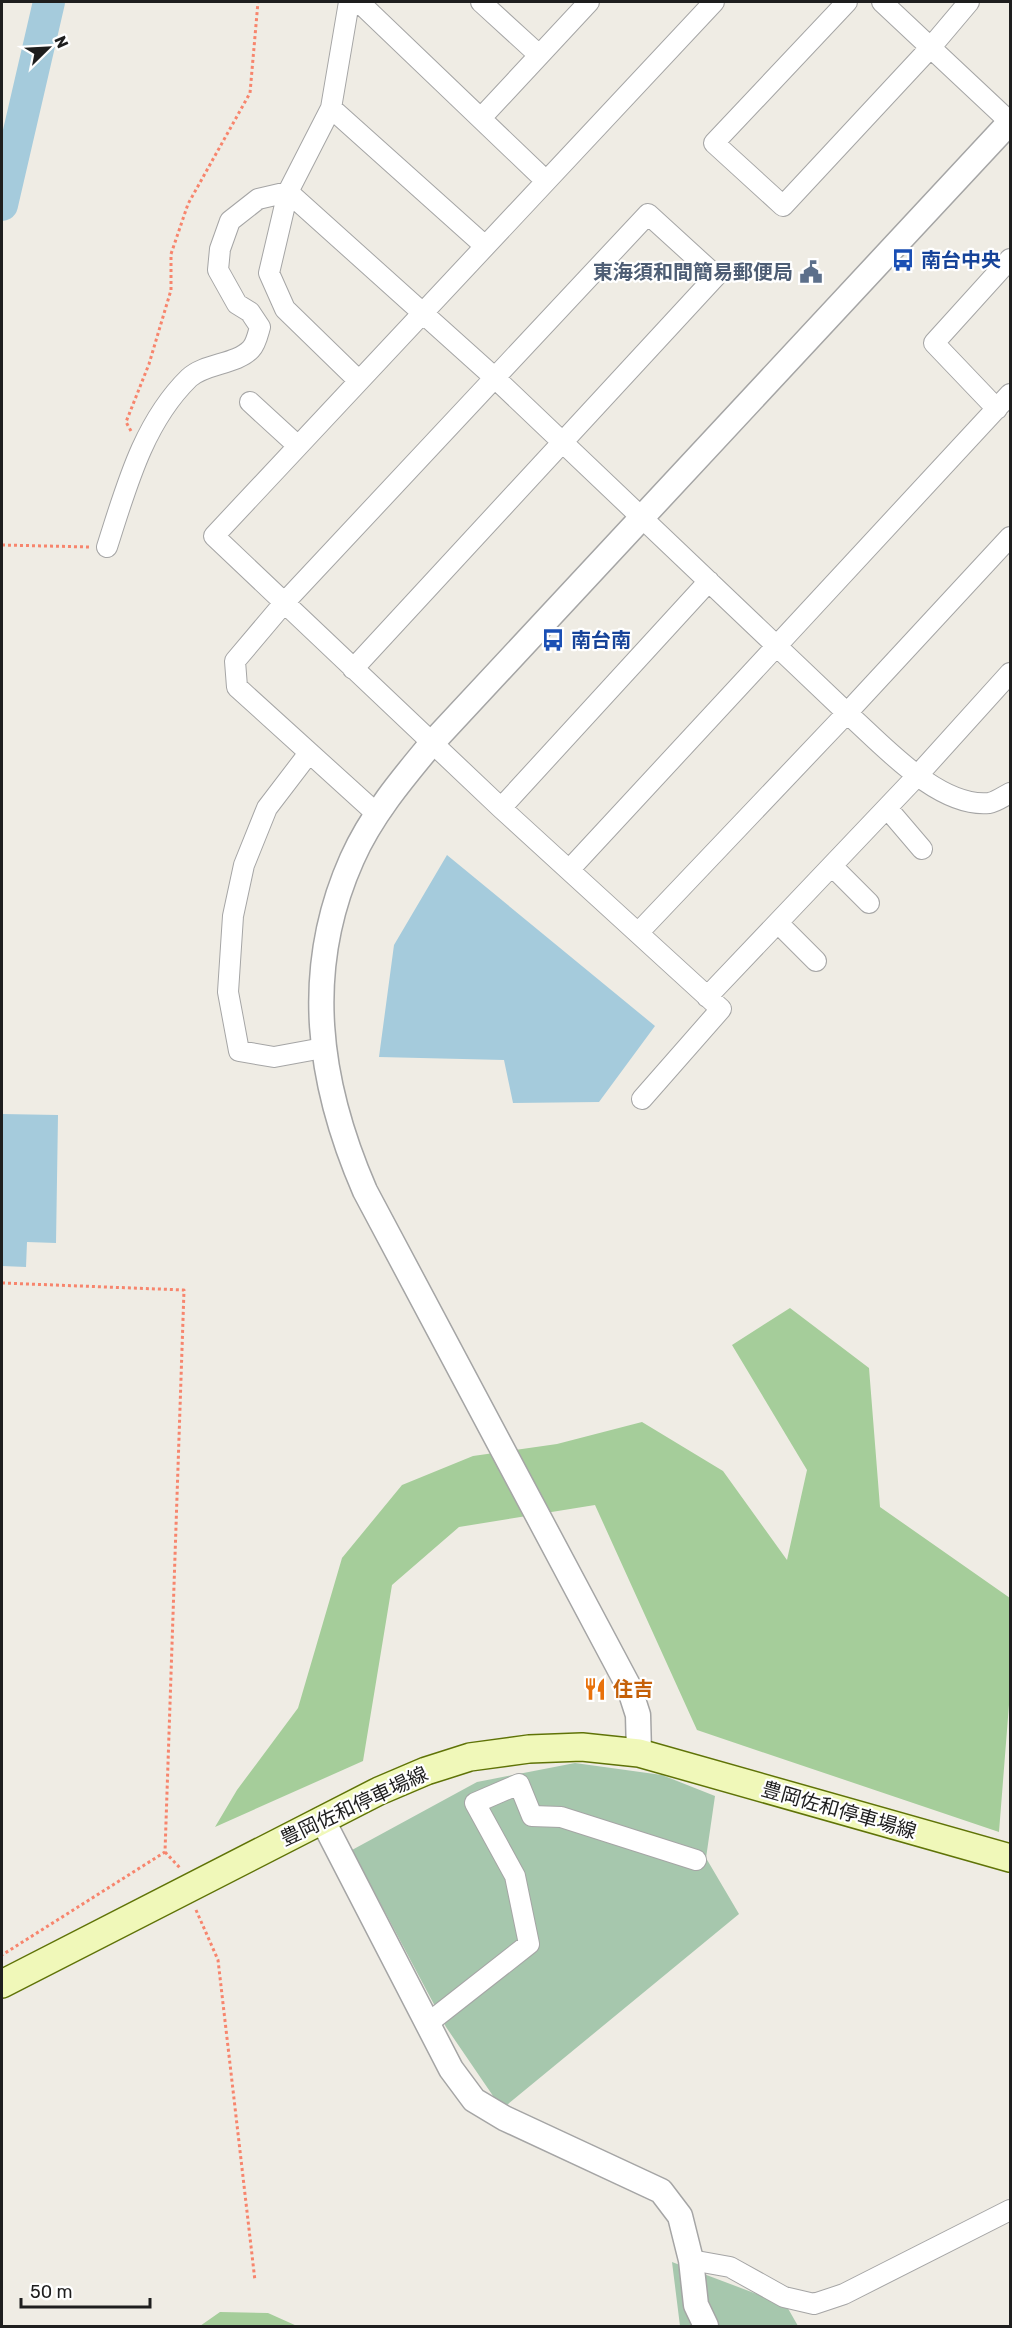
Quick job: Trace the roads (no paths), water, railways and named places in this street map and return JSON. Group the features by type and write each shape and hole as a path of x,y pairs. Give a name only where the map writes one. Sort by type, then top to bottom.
{"main road":[{"name":"豊岡佐和停車場線","path":"2,1984 379,1791 470,1756 529,1749 582,1747 639,1753 1011,1858"}],"street":[{"path":"349,2 331,108 288,192 269,273 285,309 359,381"},
{"path":"359,2 546,180"},
{"path":"482,2 539,55"},
{"path":"481,118 589,2"},
{"path":"642,1099 721,1010 501,808 214,536 714,2"},
{"path":"847,2 714,143 783,206 931,47 969,2"},
{"path":"639,1753 638,1715 629,1687 365,1191 347,1150 333,1104 323,1048 321,1001 335,903 352,858 377,814 432,743 1010,122 882,2"},
{"path":"331,108 485,246"},
{"path":"288,192 495,378 847,713 917,776 965,801 991,803 1011,793"},
{"path":"107,547 133,465 164,409 190,377 242,355 252,348 260,327 250,312 237,304 218,270 219,249 230,221 258,199 288,192"},
{"path":"353,669 716,276 648,214 285,603 235,661 237,687 377,814"},
{"path":"997,409 934,344 1011,259"},
{"path":"569,870 1011,394"},
{"path":"250,402 298,446"},
{"path":"638,933 1011,537"},
{"path":"501,808 709,581"},
{"path":"707,997 887,808 1011,673"},
{"path":"309,753 267,808 244,865 233,916 228,992 239,1051 274,1057 323,1048"},
{"path":"887,808 922,849"},
{"path":"832,866 869,903"},
{"path":"778,923 816,961"},
{"path":"427,2024 529,1944 515,1876 475,1803 519,1784 532,1816 561,1817 696,1860"},
{"path":"321,1820 451,2068 474,2100 504,2118 661,2191 680,2216 691,2260 696,2305 705,2326"},
{"path":"691,2260 730,2266 784,2297 814,2304 844,2294 1011,2210"}],"water":[{"path":"447,855 655,1026 599,1102 513,1103 504,1060 379,1057 394,945"},
{"path":"2,1114 58,1115 56,1243 27,1242 26,1267 2,1266"}],"waterway":[{"path":"2,205 49,2"}],"place":[{"name":"南台中央","path":"903,260"},
{"name":"東海須和間簡易郵便局","path":"811,272"},
{"name":"南台南","path":"553,640"},
{"name":"住吉","path":"595,1689"}]}
